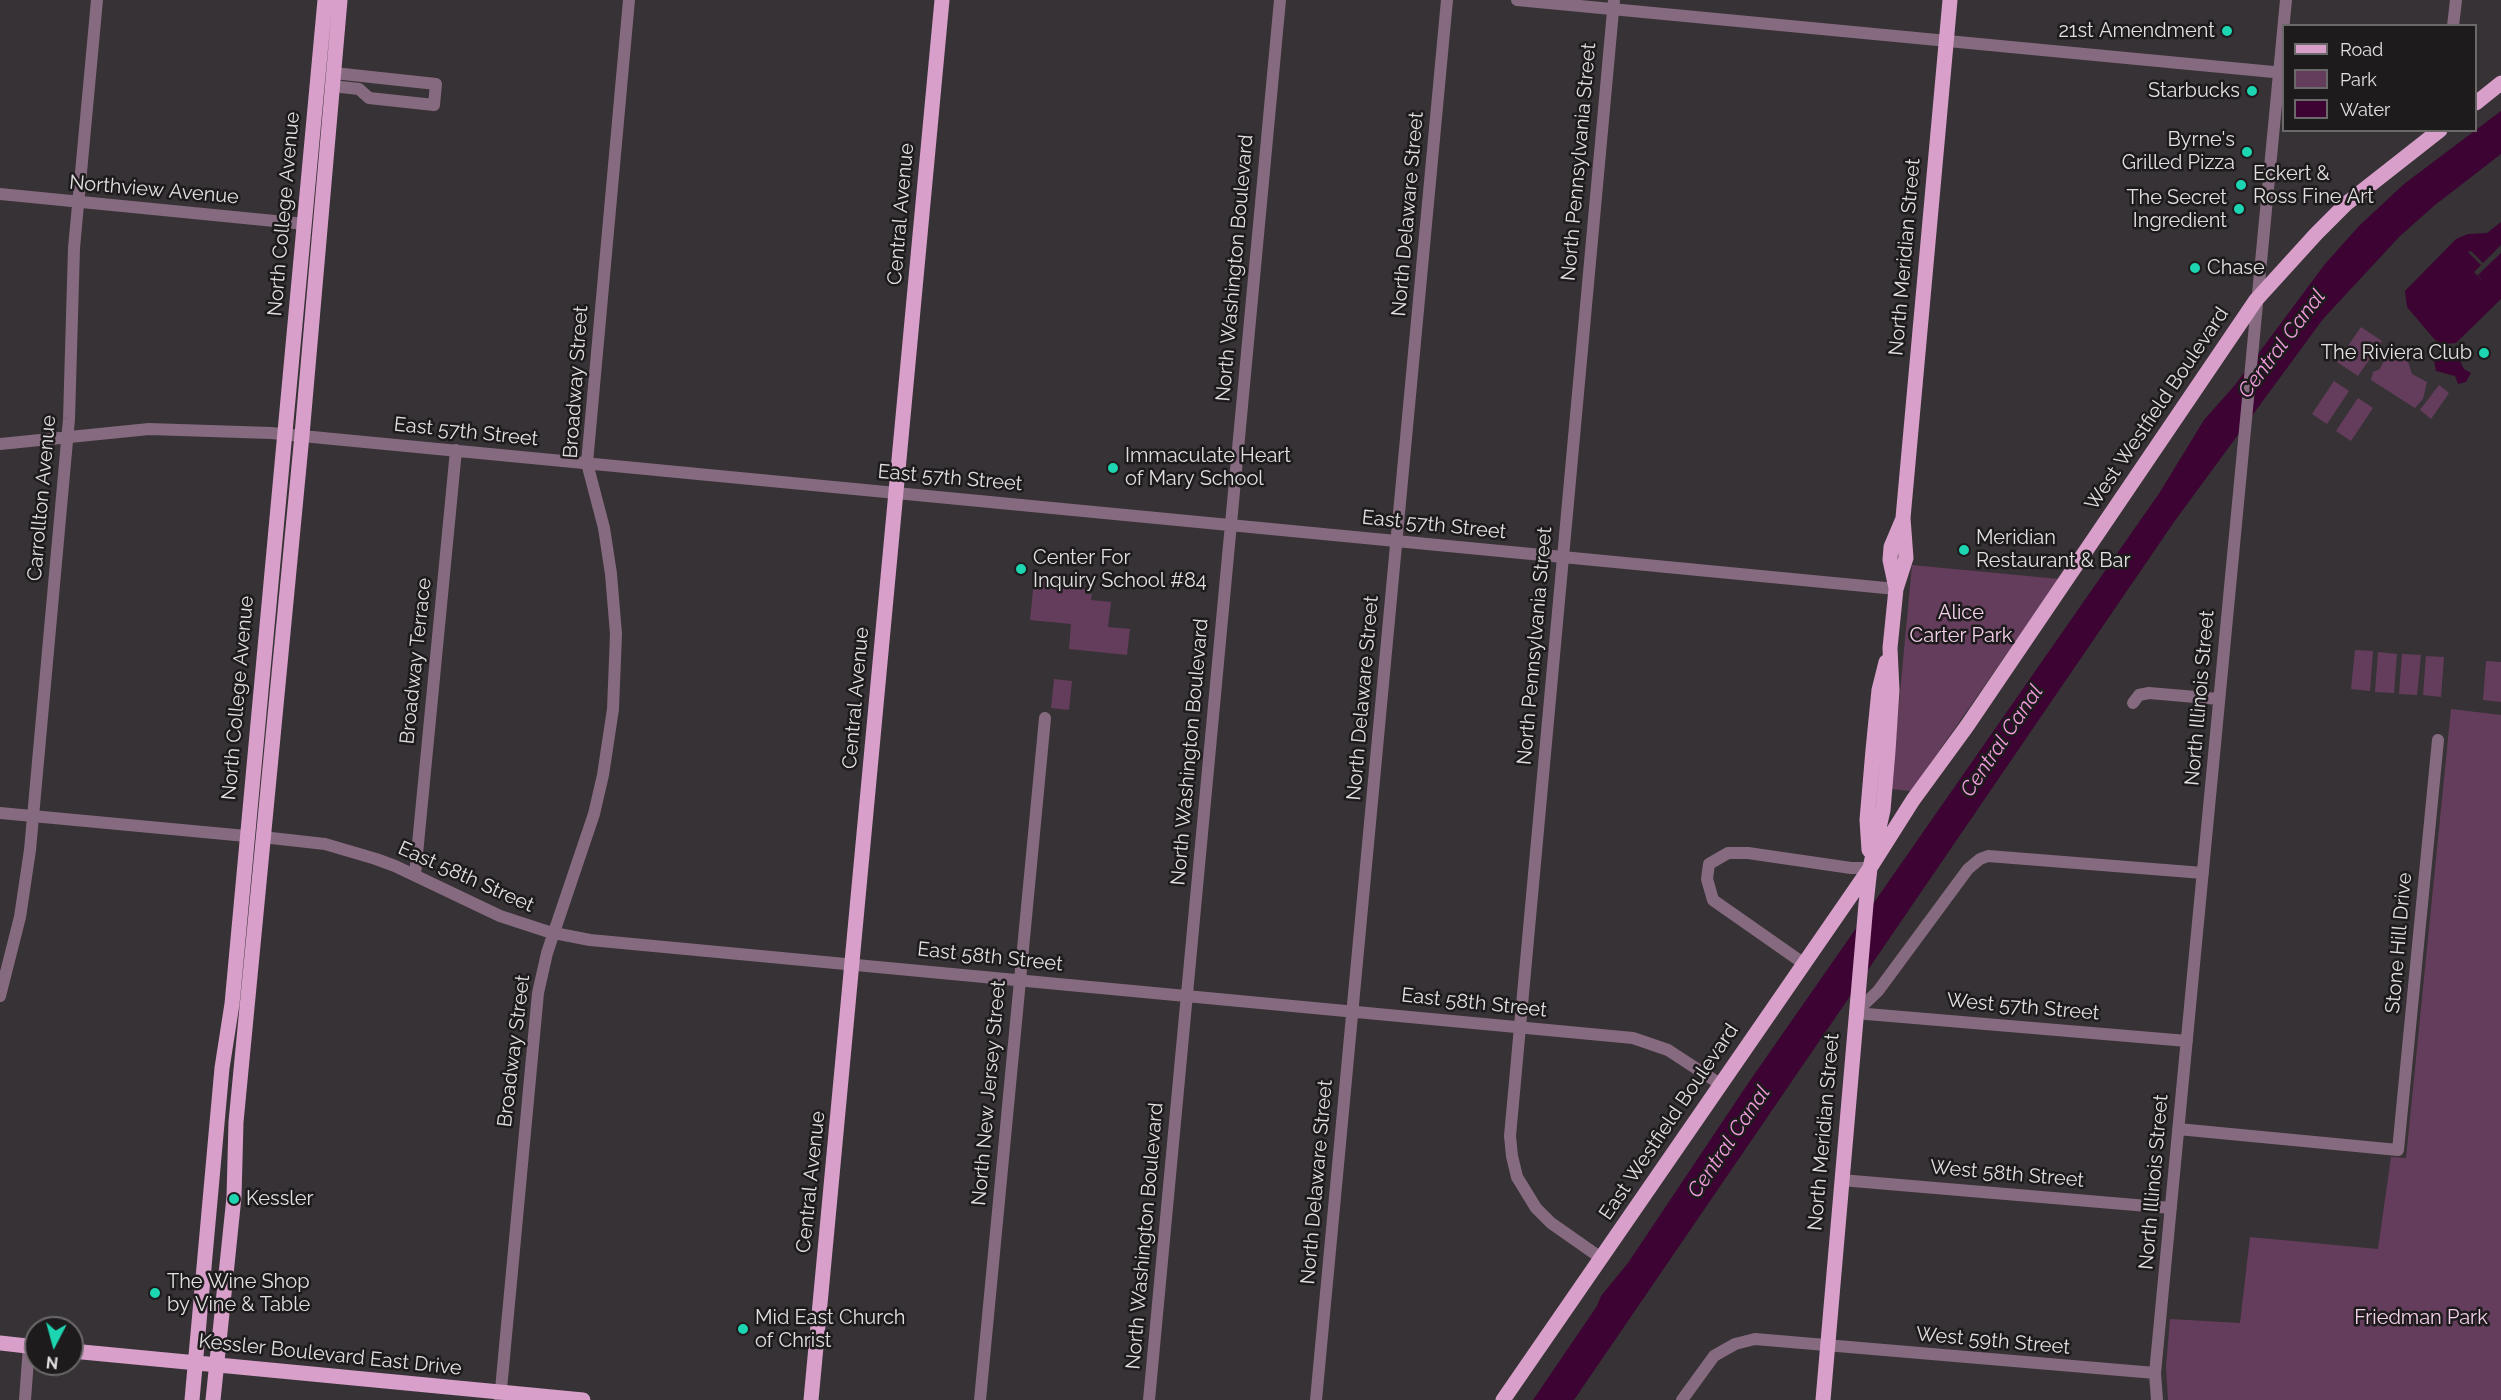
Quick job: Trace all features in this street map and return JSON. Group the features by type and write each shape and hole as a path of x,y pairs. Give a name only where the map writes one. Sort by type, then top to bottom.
{"main road":[{"name":"North College Avenue","path":"213,1400 234,1197 236,1122 254,837 284,434 325,0"},
{"name":"North College Avenue","path":"192,1400 221,1079 254,837 302,435 340,0"},
{"name":"Central Avenue","path":"811,1400 942,0"},
{"name":"North Meridian Street","path":"1823,1400 1855,1013 1870,868 1881,820 1884,792 1892,690 1890,648 1896,588 1890,560 1892,547 1903,518 1950,0"},
{"path":"2477,101 2489,88"},
{"name":"West Westfield Boulevard","path":"1870,868 1913,800 1967,726 2256,300 2347,203 2437,132"},
{"name":"North Meridian Street","path":"1870,868 1867,820 1873,750 1879,690 1890,648"},
{"path":"1884,792 1888,797 1901,801 1913,800"},
{"name":"East Westfield Boulevard","path":"1503,1400 1870,868"},
{"path":"0,1343 24,1345"},
{"name":"Kessler Boulevard East Drive","path":"84,1352 500,1396 584,1400"}],"street":[{"name":"Carrollton Avenue","path":"0,996 23,900 33,816 67,437 78,202 97,0"},
{"name":"Broadway Street","path":"500,1396 535,1013 544,962 586,840 599,794 610,735 615,688 616,634 610,567 601,515 587,463 629,0"},
{"name":"North Washington Boulevard","path":"1149,1400 1280,0"},
{"name":"North Delaware Street","path":"1316,1400 1448,0"},
{"path":"1517,0 1613,5 1946,42 2281,73"},
{"name":"North Illinois Street","path":"2284,24 2286,0"},
{"path":"2453,24 2456,0"},
{"name":"North Pennsylvania Street","path":"1601,1258 1543,1216 1524,1191 1516,1172 1510,1136 1613,5"},
{"name":"North Illinois Street","path":"2157,1400 2155,1373 2245,431 2251,347 2281,73"},
{"path":"361,76 436,84 434,105 369,98 359,89 333,80 361,76"},
{"name":"Northview Avenue","path":"0,195 305,224"},
{"name":"East 57th Street","path":"0,444 149,429 203,429 302,435 1896,588"},
{"name":"Broadway Terrace","path":"415,874 456,450"},
{"path":"2133,703 2139,695 2149,693 2219,699"},
{"name":"North New Jersey Street","path":"980,1400 1045,718"},
{"name":"Stone Hill Drive","path":"2178,1129 2398,1150 2438,740"},
{"name":"East 58th Street","path":"0,813 331,846 386,862 415,874 500,916 554,933 606,943 1019,979 1634,1038 1654,1043 1689,1062 1720,1084"},
{"path":"1803,963 1713,900 1707,879 1709,864 1728,853 1748,853 1851,868 1870,868"},
{"path":"1855,1013 1878,991 1968,869 1980,859 1988,856 2203,873"},
{"name":"West 57th Street","path":"1855,1013 2187,1041"},
{"name":"West 58th Street","path":"1841,1180 2171,1208"},
{"name":"West 59th Street","path":"1682,1400 1714,1356 1740,1342 1761,1339 1827,1347 2155,1373"},
{"path":"25,1400 29,1376"}],"green space":[{"path":"2361,327 2382,341 2358,376 2337,362"},
{"path":"2394,351 2406,355 2412,374 2427,382 2423,399 2415,408 2371,380 2373,372 2380,369 2385,358"},
{"path":"2334,381 2349,391 2327,424 2312,414"},
{"path":"2439,385 2449,393 2431,419 2420,410"},
{"path":"2358,398 2373,408 2351,441 2336,431"},
{"name":"Alice Carter Park","path":"1912,565 2059,579 1911,791 1891,789"},
{"path":"1034,580 1080,585 1080,588 1085,589 1085,594 1092,594 1091,600 1111,602 1108,627 1130,629 1127,655 1069,649 1071,624 1030,620"},
{"path":"2355,650 2373,651 2370,691 2351,689"},
{"path":"2378,652 2397,654 2394,693 2375,692"},
{"path":"2402,654 2421,655 2417,695 2399,694"},
{"path":"2426,656 2444,657 2441,697 2423,695"},
{"path":"2486,661 2501,662 2501,702 2483,700"},
{"path":"1054,679 1072,681 1069,710 1051,708"},
{"name":"Friedman Park","path":"2451,709 2501,715 2501,1400 2168,1400 2166,1367 2170,1319 2240,1323 2250,1237 2378,1249 2391,1157 2406,1158"}],"water":[{"name":"Central Canal","path":"2501,111 2501,154 2435,205 2400,236 2323,319 2174,522 1574,1400 1533,1400 1597,1306 1601,1296 1628,1263 1749,1082 2160,492 2204,420 2235,385 2325,264 2359,226 2404,184 2473,132 2477,132 2477,129"},
{"path":"2501,222 2501,245 2483,263 2471,251 2468,252 2481,265 2474,272 2485,283 2478,275 2501,253 2501,299 2456,343 2444,344 2435,340 2407,307 2405,291 2456,239 2468,234 2487,233"},
{"path":"2442,355 2458,357 2464,369 2471,373 2466,382 2458,384 2455,376 2436,371 2434,361 2436,357"}],"place":[{"name":"21st Amendment","path":"2227,31"},
{"name":"Starbucks","path":"2252,91"},
{"name":"Byrne's Grilled Pizza","path":"2247,152"},
{"name":"Eckert & Ross Fine Art","path":"2241,185"},
{"name":"The Secret Ingredient","path":"2239,209"},
{"name":"Chase","path":"2195,268"},
{"name":"The Riviera Club","path":"2484,353"},
{"name":"Immaculate Heart of Mary School","path":"1113,468"},
{"name":"Meridian Restaurant & Bar","path":"1964,550"},
{"name":"Center For Inquiry School #84","path":"1021,569"},
{"name":"Kessler","path":"234,1199"},
{"name":"The Wine Shop by Vine & Table","path":"155,1293"},
{"name":"Mid East Church of Christ","path":"743,1329"}]}
